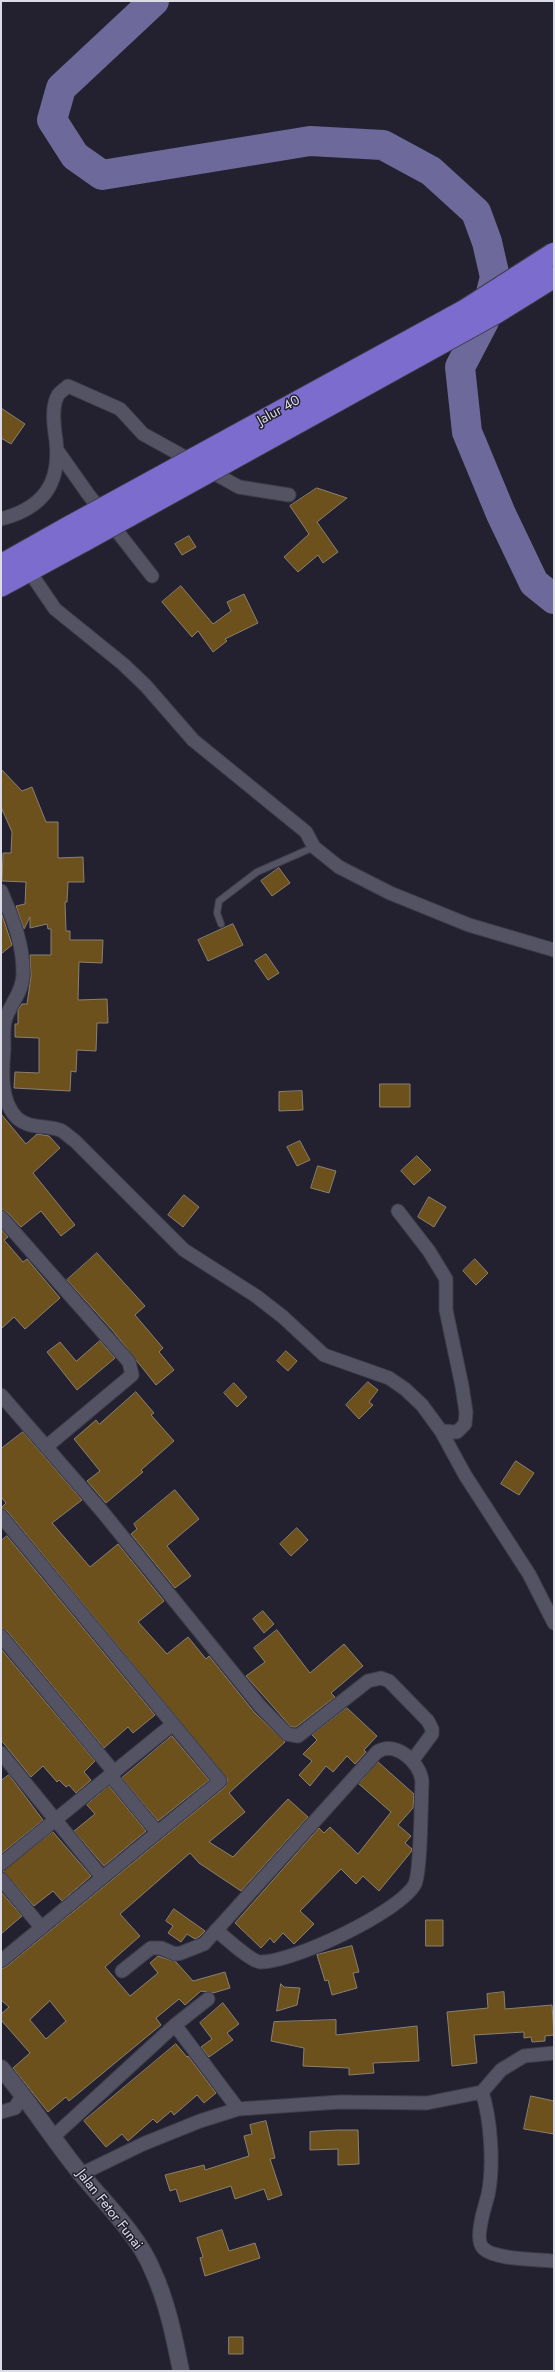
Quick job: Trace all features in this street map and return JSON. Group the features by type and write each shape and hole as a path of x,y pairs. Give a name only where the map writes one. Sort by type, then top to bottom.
{"highway":[{"name":"Jalur 40","path":"1,565 78,533 465,310 554,253"},
{"path":"78,533 496,313 554,277"},
{"name":"Jalur 40","path":"1,586 29,571 78,533"}],"street":[{"path":"1,519 16,515 39,503 56,476 57,450 53,420 58,394 68,386 120,409 143,434 239,487 289,495"},
{"path":"57,450 88,494 152,576"},
{"path":"29,571 55,609 123,664 146,686 192,740 306,832 314,847 339,867 390,893 469,925 554,950"},
{"path":"1,891 16,926 22,953 23,977 18,994 3,1020 3,1091 8,1109 17,1118 27,1124 61,1130 92,1157 153,1221 184,1250 256,1296 283,1317 324,1355 397,1382 422,1405 441,1431 465,1475 529,1574 554,1623"},
{"path":"398,1211 430,1251 446,1279 446,1310 466,1412 465,1424 457,1432 441,1431"},
{"path":"1,1217 128,1362 132,1375 46,1447"},
{"path":"1,1395 101,1510 260,1706 287,1734 298,1736 368,1681 381,1678 389,1681 428,1721 432,1729 432,1734 412,1761"},
{"path":"1,1960 220,1781 3,1524"},
{"path":"1,1636 157,1832"},
{"path":"1,1864 173,1724"},
{"path":"122,1971 151,1948 161,1948 175,1954 187,1952 204,1944 216,1930 377,1752 383,1748 396,1749 412,1761 419,1770 422,1781 418,1868 415,1883 397,1903 348,1932 317,1946 261,1962 251,1958 216,1930"},
{"path":"1,1753 102,1877"},
{"path":"1,1879 40,1927"},
{"path":"53,2137 174,2025 208,1999"},
{"path":"174,2025 238,2109"},
{"path":"81,2174 143,2144 200,2121 238,2109 340,2102 427,2103 482,2092 501,2070 524,2056 554,2053"},
{"name":"Jalan Fetor Funai","path":"1,2068 23,2094 81,2174 110,2207 152,2267 172,2326 180,2371"},
{"path":"482,2092 489,2120 490,2187 480,2227 481,2245 483,2249 496,2255 554,2261"},
{"path":"1,2112 15,2108 23,2094"}],"lane":[{"path":"221,924 217,913 219,901 257,872 314,847"}],"building":[{"path":"1,408 25,424 11,444 1,438"},
{"path":"317,488 347,498 317,522 338,552 323,563 318,555 298,572 284,557 309,534 290,506"},
{"path":"189,536 196,547 182,555 175,544"},
{"path":"181,586 213,624 231,611 227,602 244,594 258,623 225,639 227,641 213,652 198,631 192,637 162,602"},
{"path":"1,769 22,791 32,787 46,822 58,822 58,858 83,857 84,882 68,882 67,902 65,902 66,931 70,931 70,940 103,940 102,963 79,962 78,1000 107,999 108,1023 97,1023 96,1051 77,1050 76,1072 71,1071 70,1091 14,1088 15,1072 39,1073 39,1038 15,1037 15,1024 18,1024 18,1010 22,1004 27,1004 31,976 30,955 51,955 51,929 48,929 47,924 30,928 30,917 24,929 16,906 25,904 26,882 2,881 3,853 11,853 12,832 1,807"},
{"path":"279,868 290,883 272,896 261,881"},
{"path":"1,912 12,945 1,954"},
{"path":"233,924 243,945 208,961 198,940"},
{"path":"266,954 279,973 268,980 255,961"},
{"path":"380,1084 410,1084 410,1107 380,1107"},
{"path":"302,1091 303,1110 279,1111 279,1092"},
{"path":"1,1114 26,1144 37,1134 49,1136 60,1148 33,1173 75,1225 61,1236 41,1211 21,1227 7,1212 1,1209"},
{"path":"300,1141 310,1160 297,1166 287,1147"},
{"path":"417,1156 431,1170 414,1185 401,1171"},
{"path":"318,1166 336,1171 329,1193 311,1188"},
{"path":"184,1195 199,1207 183,1227 168,1215"},
{"path":"429,1197 446,1207 434,1227 418,1217"},
{"path":"1,1229 8,1237 4,1240 23,1262 27,1259 60,1298 25,1329 14,1317 1,1329"},
{"path":"97,1253 145,1306 135,1315 163,1348 159,1352 174,1370 156,1385 113,1331 67,1280"},
{"path":"475,1259 488,1273 476,1285 463,1271"},
{"path":"100,1341 115,1358 77,1390 47,1352 60,1342 76,1361"},
{"path":"286,1351 297,1361 288,1371 277,1361"},
{"path":"368,1382 378,1390 369,1402 373,1405 359,1419 346,1405"},
{"path":"234,1383 247,1397 237,1407 224,1393"},
{"path":"136,1392 154,1413 151,1415 174,1441 141,1470 143,1472 106,1503 87,1481 100,1471 74,1439 96,1420 99,1424"},
{"path":"23,1432 82,1500 52,1523 90,1567 118,1544 164,1601 138,1622 167,1654 188,1637 206,1659 209,1656 254,1712 285,1742 229,1793 245,1812 209,1842 233,1857 288,1799 308,1817 241,1891 199,1863 190,1853 120,1914 140,1936 105,1967 130,1996 158,1973 150,1963 158,1956 176,1962 193,1981 225,1972 230,1988 213,1993 201,1991 185,2005 179,1999 156,2018 161,2025 69,2101 66,2097 48,2112 13,2068 30,2053 1,2020 1,2014 9,2007 1,2000 1,1969 6,1967 225,1787 228,1780 7,1511 1,1508 6,1503 1,1497 1,1449","holes":["50,2001 66,2021 46,2039 30,2020"]},
{"path":"516,1461 534,1473 519,1495 501,1484"},
{"path":"175,1490 199,1519 167,1546 191,1576 175,1588 131,1534 137,1529 134,1524"},
{"path":"297,1528 308,1540 291,1556 280,1544"},
{"path":"7,1536 155,1715 133,1733 128,1727 104,1748 7,1631 1,1628 1,1541"},
{"path":"263,1611 274,1624 264,1633 253,1619"},
{"path":"277,1630 310,1673 344,1644 363,1666 331,1693 335,1697 296,1727 291,1727 246,1676 265,1662 254,1648"},
{"path":"1,1649 95,1761 84,1772 91,1780 76,1793 69,1785 66,1787 59,1780 57,1782 43,1766 31,1777 1,1740"},
{"path":"347,1708 377,1736 364,1750 366,1752 355,1764 347,1756 333,1772 326,1766 310,1786 299,1775 312,1761 303,1754 317,1740 312,1735"},
{"path":"172,1736 209,1780 158,1821 122,1778"},
{"path":"378,1762 414,1794 413,1808 398,1825 411,1836 405,1843 412,1849 411,1852 379,1891 363,1876 356,1884 341,1869 300,1911 314,1924 294,1944 283,1933 274,1943 270,1938 261,1948 235,1923 319,1828 324,1833 330,1827 358,1854 391,1812 359,1784"},
{"path":"9,1775 43,1820 1,1854 1,1781"},
{"path":"109,1786 146,1831 104,1866 74,1831 95,1814 87,1805"},
{"path":"53,1832 91,1876 62,1901 53,1891 34,1906 3,1871"},
{"path":"1,1892 22,1916 1,1934"},
{"path":"174,1909 205,1931 195,1939 187,1934 181,1942 168,1933 173,1926 166,1921"},
{"path":"426,1920 443,1920 443,1946 426,1946"},
{"path":"352,1946 359,1972 353,1973 357,1988 332,1995 328,1980 325,1981 317,1955"},
{"path":"281,1984 284,1987 300,1988 297,2005 277,2011"},
{"path":"504,1992 505,2009 552,2005 554,2035 545,2036 545,2041 532,2042 531,2037 524,2038 524,2032 474,2035 477,2063 452,2066 447,2012 488,2008 487,1994"},
{"path":"223,2003 239,2024 227,2033 233,2040 209,2057 201,2047 212,2039 200,2023"},
{"path":"336,2020 336,2035 417,2026 419,2061 373,2063 374,2073 349,2075 349,2068 303,2066 304,2048 271,2041 274,2022"},
{"path":"176,2044 187,2057 188,2056 216,2093 204,2103 197,2095 174,2115 171,2111 157,2123 153,2119 128,2141 122,2134 106,2147 84,2121"},
{"path":"531,2096 554,2101 554,2134 524,2129"},
{"path":"266,2121 275,2158 270,2159 282,2195 268,2200 264,2189 235,2199 231,2186 180,2202 176,2189 170,2191 165,2175 204,2165 205,2170 249,2156 244,2136 252,2134 250,2125"},
{"path":"358,2130 359,2164 338,2165 338,2149 310,2150 310,2132"},
{"path":"222,2230 229,2251 255,2243 260,2258 205,2276 200,2258 203,2257 197,2238"},
{"path":"229,2337 243,2337 243,2354 229,2354"}],"waterway":[{"path":"154,1 61,88 52,120 75,156 102,175 310,141 383,145 431,171 476,212 487,242 495,277 484,321 460,367 467,432 501,514 534,583 554,599"}]}
